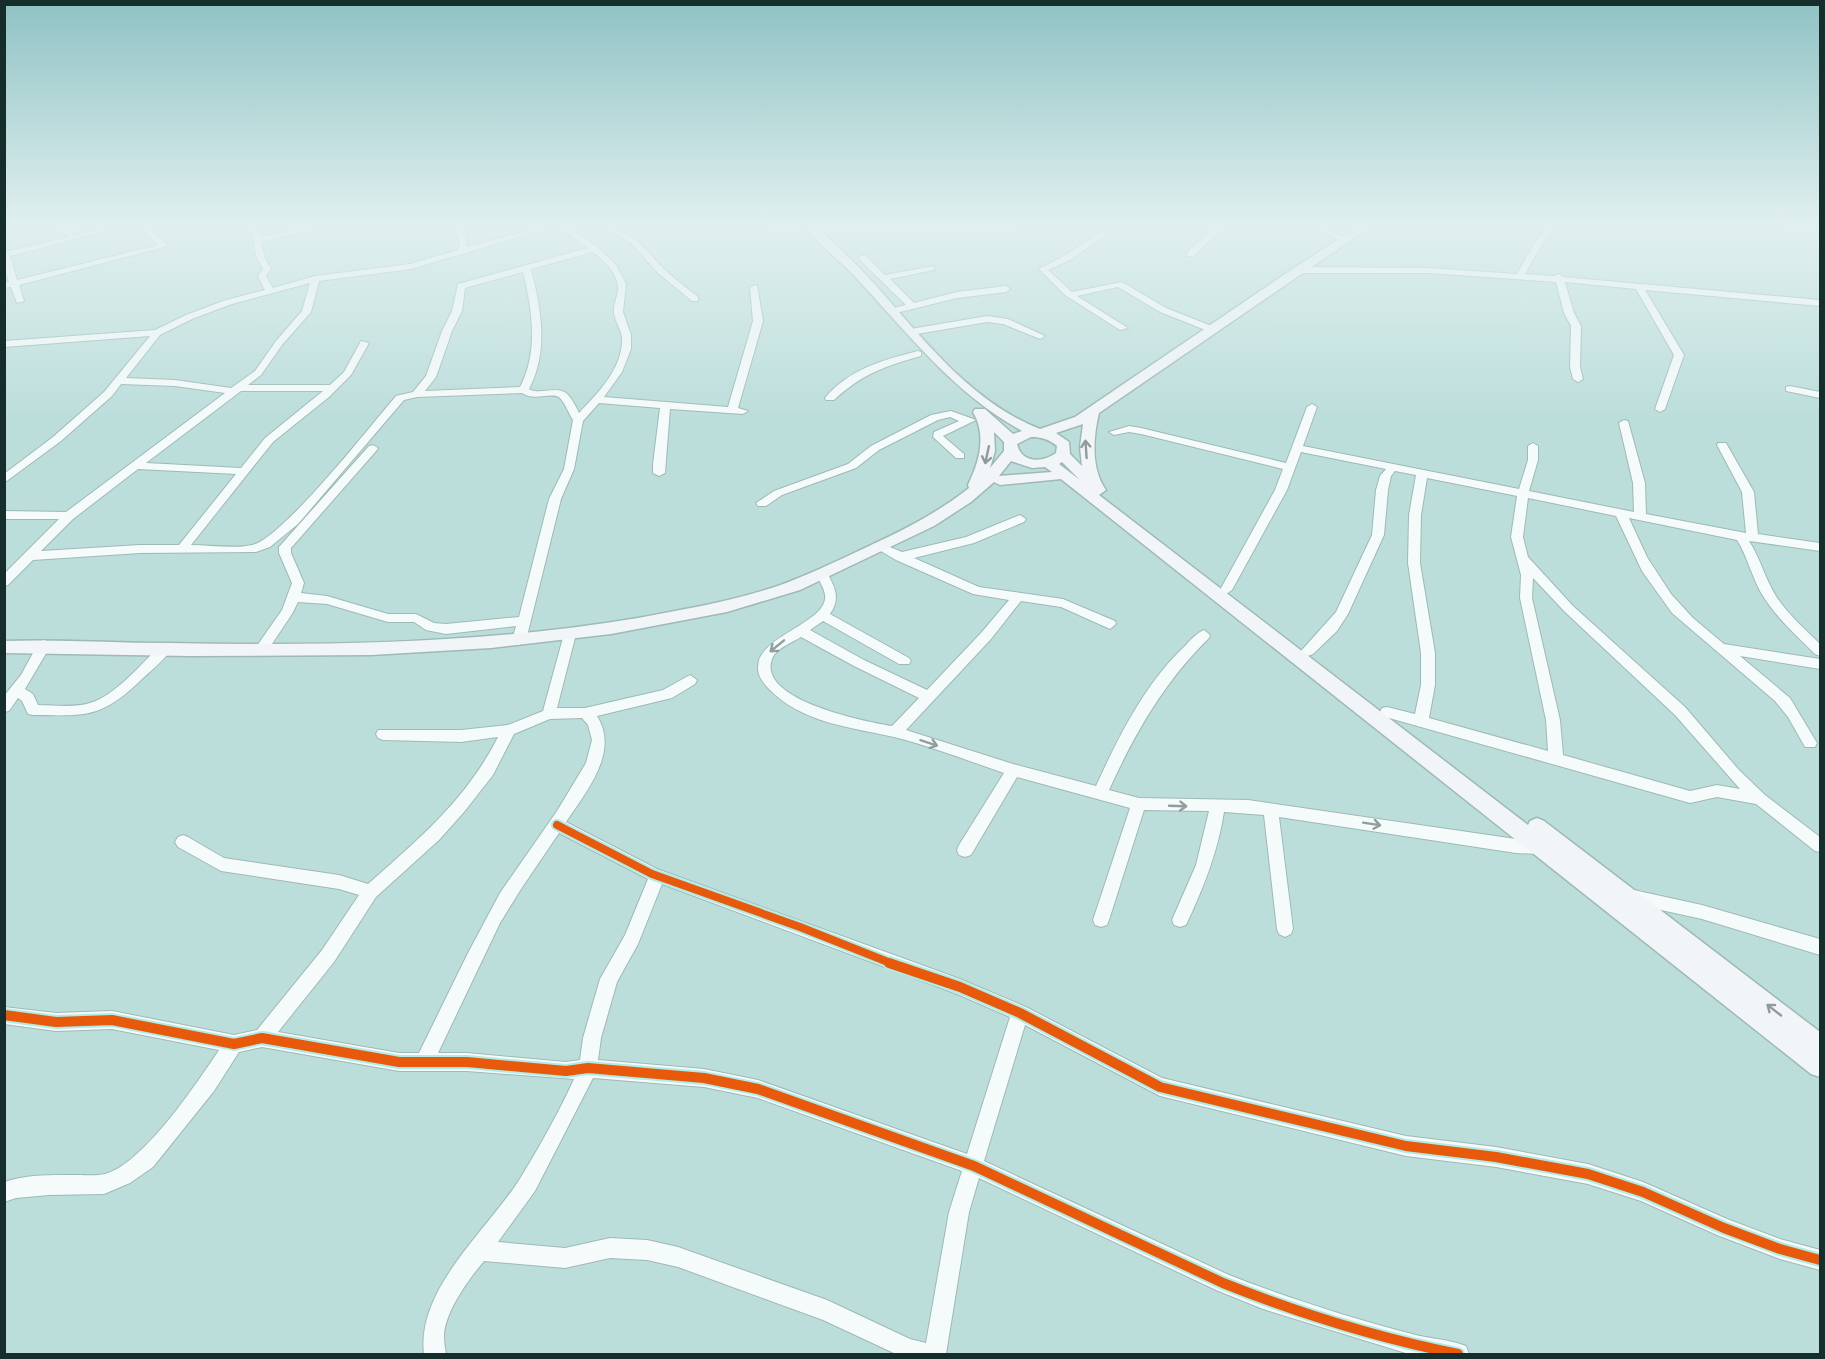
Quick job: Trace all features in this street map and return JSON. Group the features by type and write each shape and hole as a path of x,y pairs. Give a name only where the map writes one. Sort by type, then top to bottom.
{"main road":[{"path":"863,290 975,415 1011,446 1017,458 1052,457 1097,488 1226,590 1821,1046"},
{"path":"874,290 943,367 998,413 1038,433 1053,436 1052,457 1068,479 1821,1065"},
{"path":"974,491 1019,436 1038,433 1086,415 1268,290"},
{"path":"998,413 1040,425 1059,424 1086,415"},
{"path":"974,491 984,469 989,447 989,436 975,415"},
{"path":"4,647 44,645 165,649 405,649 570,634 650,621 741,602 781,591 926,526 974,491 1052,457 1086,415"},
{"path":"1086,415 1086,457 1097,488"},
{"path":"1000,480 1038,476 1068,479"}],"street":[{"path":"17,290 20,301"},
{"path":"4,582 69,516 258,373 279,343 306,312 312,290"},
{"path":"417,394 431,376 457,311 460,290"},
{"path":"524,390 532,374 537,350 535,300 532,290"},
{"path":"519,640 555,499 569,469 578,420 609,385 621,360 627,338 618,315 621,290"},
{"path":"684,290 695,299"},
{"path":"732,410 758,321 754,290"},
{"path":"896,290 912,306"},
{"path":"892,311 957,295 1002,290"},
{"path":"1067,290 1123,328"},
{"path":"1072,295 1092,290"},
{"path":"1130,290 1163,310 1211,329"},
{"path":"1563,290 1576,326 1575,367 1578,379"},
{"path":"1641,290 1679,355 1660,409"},
{"path":"1693,290 1821,303"},
{"path":"4,344 157,333 208,309 270,291"},
{"path":"911,332 987,319 1005,321 1040,336"},
{"path":"4,480 57,439 108,394 157,333"},
{"path":"181,550 244,471 282,428 348,373 364,343"},
{"path":"830,398 847,381 864,369 918,354"},
{"path":"119,381 175,383 237,390 332,388"},
{"path":"1790,389 1821,395"},
{"path":"30,556 140,549 252,549 272,542 308,506 400,398 417,394 524,390 531,395 557,393 564,396 578,420"},
{"path":"597,400 743,411"},
{"path":"658,473 657,460 663,438 661,426 665,406"},
{"path":"1226,590 1281,489 1312,407"},
{"path":"762,503 778,493 846,469 876,448 935,417 951,414 975,415"},
{"path":"960,456 938,437 938,434 975,415"},
{"path":"1624,423 1639,483 1640,517"},
{"path":"1114,432 1129,429 1141,431 1288,467"},
{"path":"1722,445 1748,492 1746,537 1766,590 1787,619 1821,651"},
{"path":"1533,446 1516,537 1527,575 1526,598 1552,720 1556,759"},
{"path":"261,650 288,611 298,583 285,547 374,448"},
{"path":"1296,448 1746,537 1821,547"},
{"path":"136,466 244,471"},
{"path":"1308,651 1332,628 1342,614 1378,535 1382,490 1386,476 1393,467"},
{"path":"1421,722 1428,685 1428,653 1414,563 1415,515 1422,473"},
{"path":"1621,513 1644,565 1686,620 1781,698 1792,711 1810,743"},
{"path":"4,515 69,516"},
{"path":"900,557 939,545 970,540 1020,519"},
{"path":"880,547 977,591 1063,603 1110,624"},
{"path":"1522,558 1569,609 1680,711 1734,774 1760,799 1821,846"},
{"path":"822,574 831,594 831,603 822,615 801,631 782,641 768,654 764,667 765,676 782,694 817,714 859,726 894,732 1013,770 1139,804 1248,806 1516,846 1542,847"},
{"path":"294,597 327,600 388,618 416,618 431,627 446,629 523,621"},
{"path":"894,732 986,636 1017,598"},
{"path":"822,615 904,661"},
{"path":"801,631 859,663 928,696"},
{"path":"549,714 570,634"},
{"path":"1100,794 1132,727 1153,692 1182,656 1204,634"},
{"path":"4,707 17,691 44,645"},
{"path":"1719,648 1821,664"},
{"path":"17,691 28,698 33,710 76,710 96,707 127,684 165,649"},
{"path":"383,735 461,736 509,730 549,714 585,713 667,694 690,680"},
{"path":"1387,712 1690,797 1717,791 1760,799"},
{"path":"424,1062 477,951 508,895 557,825 586,776 598,750 596,726 585,713"},
{"path":"262,1038 328,956 370,892 434,835 459,808 488,771 509,730"},
{"path":"965,849 1013,770"},
{"path":"1101,920 1139,804"},
{"path":"1180,920 1202,874 1212,841 1217,807"},
{"path":"1271,810 1285,929"},
{"path":"557,825 657,876 800,927 1020,1012 1160,1087 1406,1146 1496,1157 1588,1174 1643,1192 1724,1228 1780,1249 1821,1260"},
{"path":"183,842 221,864 339,882 370,892"},
{"path":"435,1354 433,1334 457,1278 528,1184 557,1133 588,1068 592,1038 609,980 637,928 657,876"},
{"path":"1624,894 1702,912 1821,947"},
{"path":"935,1354 959,1212 1020,1012"},
{"path":"4,1015 56,1022 112,1020 234,1044 262,1038 380,1059 468,1062 566,1071 588,1068 704,1078 758,1089 974,1166 1075,1215 1253,1295 1413,1345 1458,1354"},
{"path":"4,1192 16,1188 49,1185 104,1184 123,1176 146,1160 207,1084 234,1044"},
{"path":"480,1250 565,1257 610,1248 647,1250 678,1257 827,1311 908,1349 926,1354"}],"cycle path":[{"path":"557,825 652,874 960,987 1020,1013 1160,1087 1406,1146 1496,1157 1588,1174 1643,1192 1724,1228 1780,1249 1820,1260"},
{"path":"4,1015 56,1022 112,1020 234,1044 262,1038 399,1062 467,1062 566,1071 588,1068 704,1078 758,1089 974,1166 1223,1283 1263,1299 1413,1345 1458,1354"}]}
